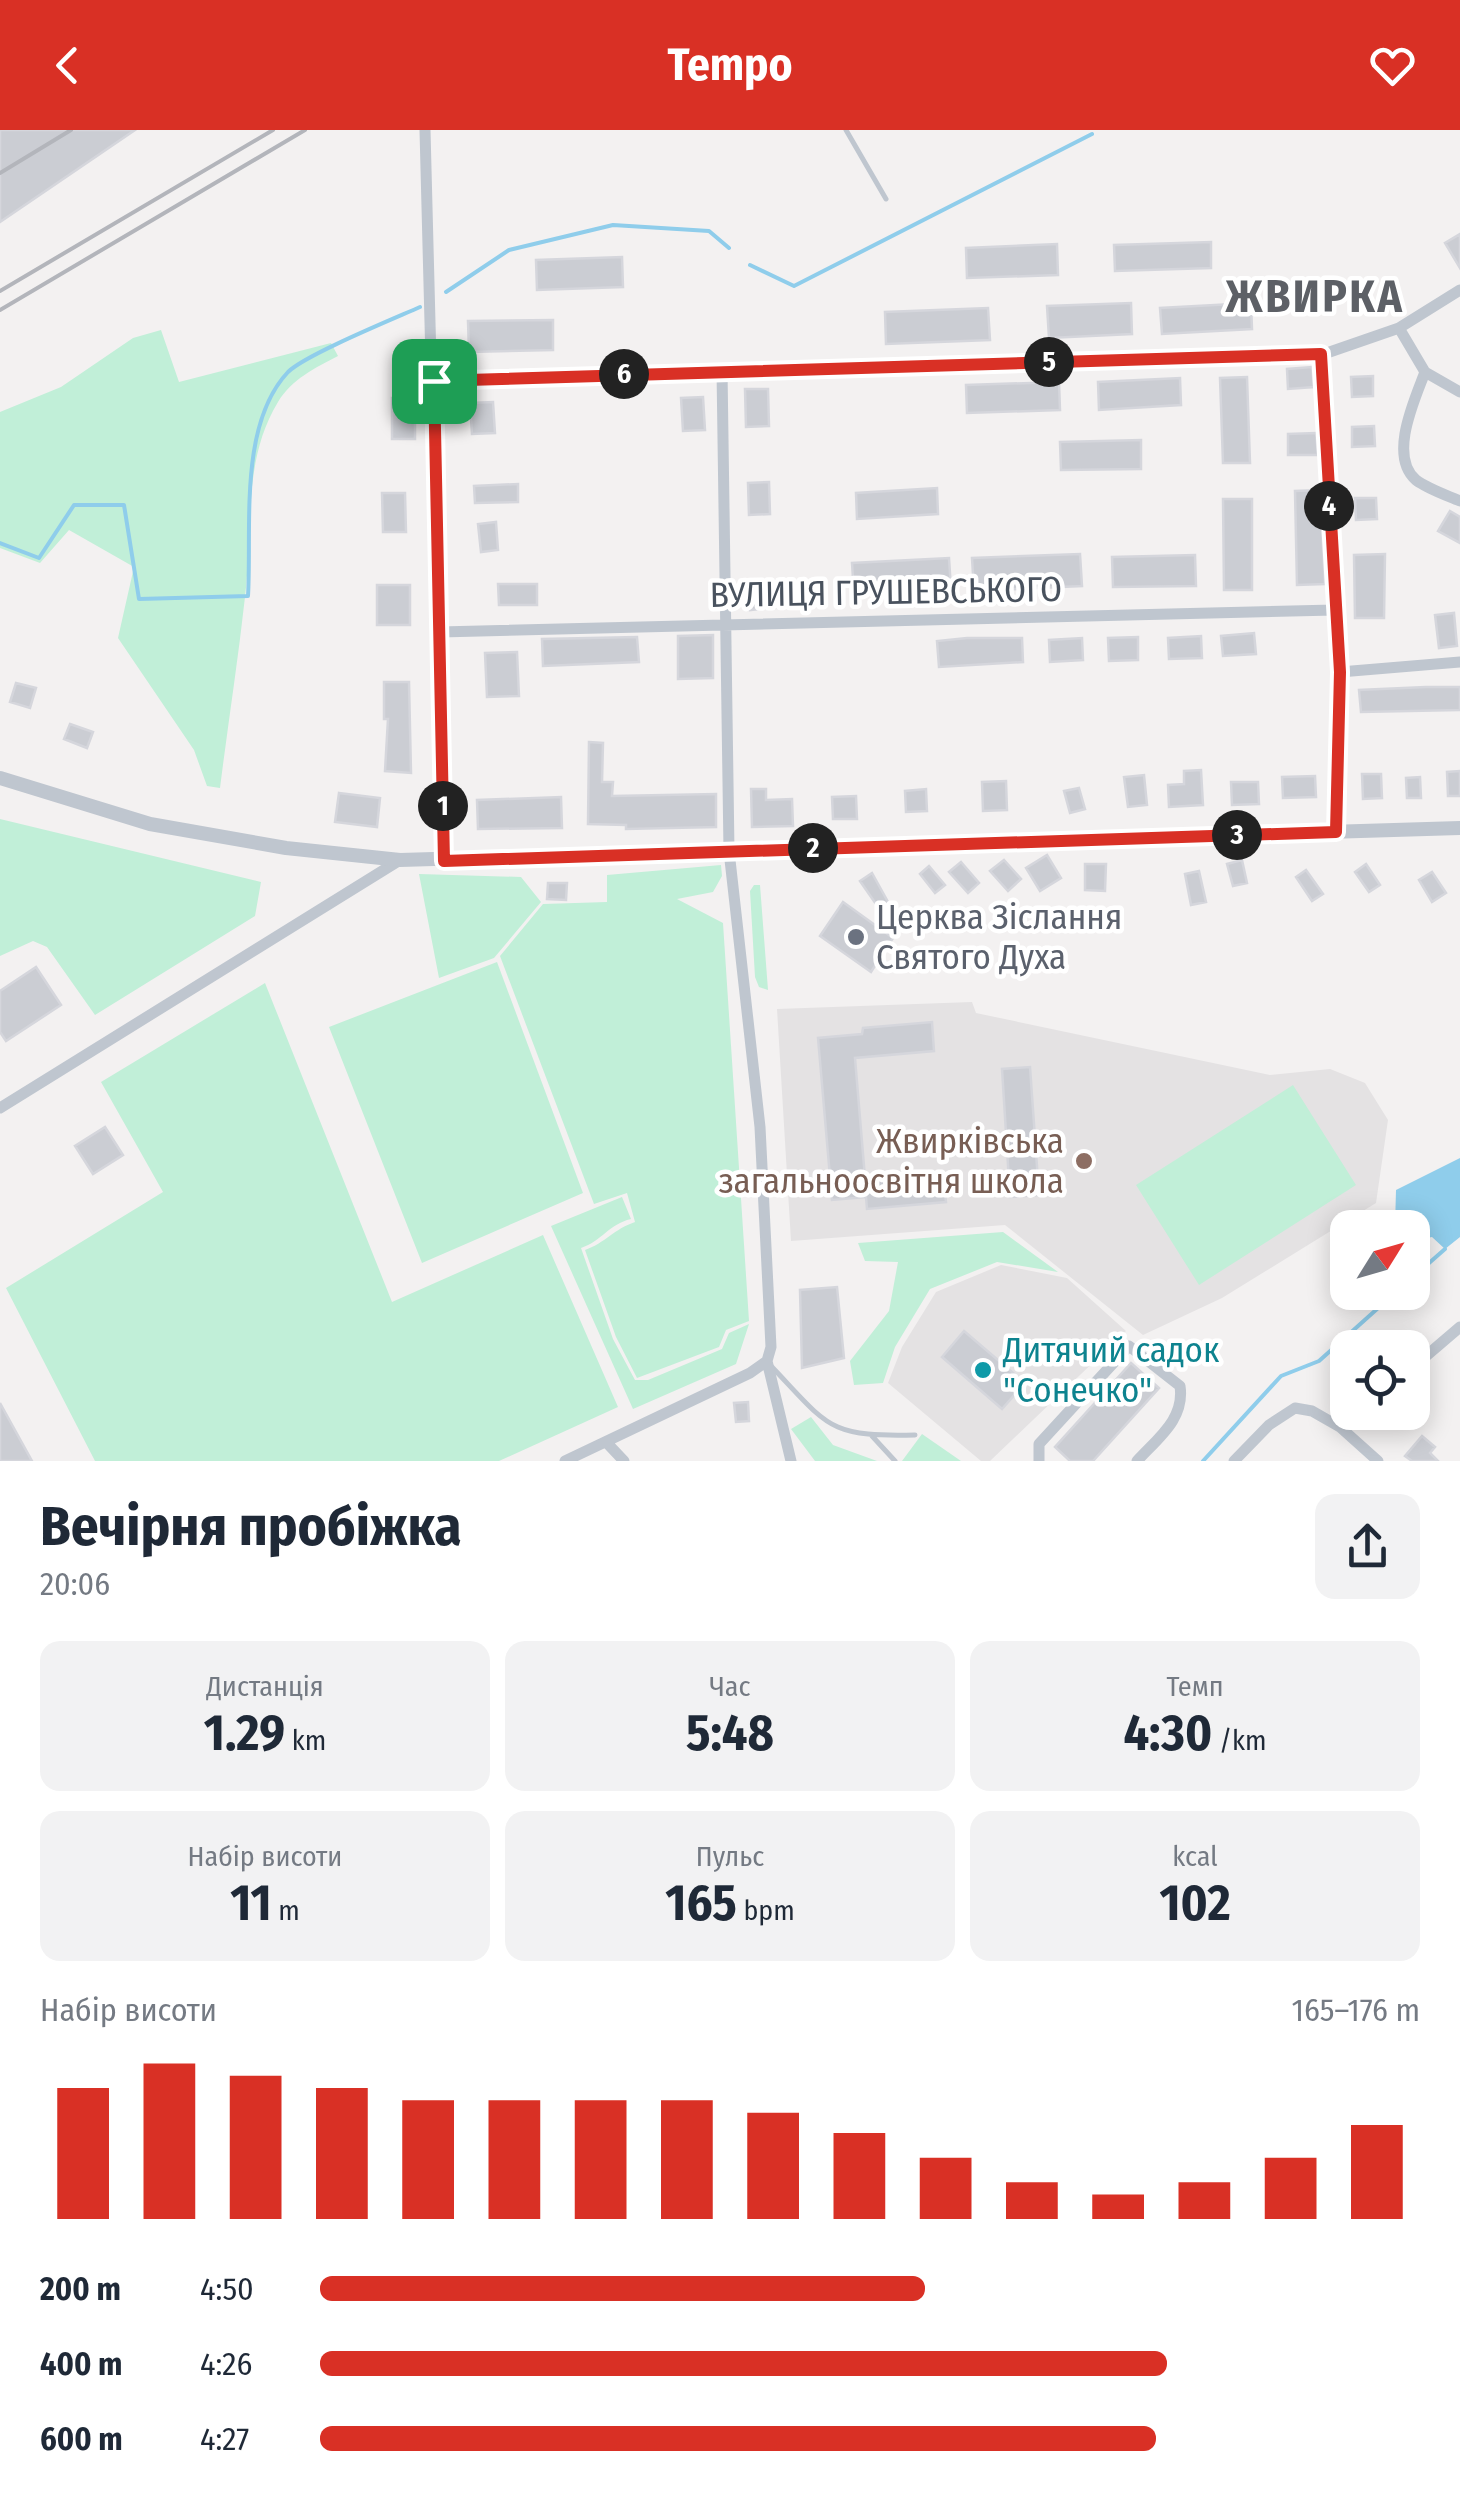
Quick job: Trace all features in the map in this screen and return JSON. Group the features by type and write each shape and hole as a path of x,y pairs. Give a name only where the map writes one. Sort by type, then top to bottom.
{"street":[{"path":"425,130 444,861"},
{"path":"434,381 1321,354 1399,328 1460,290"},
{"path":"1399,328 1424,372 1460,392"},
{"path":"1321,354 1340,672 1336,832"},
{"path":"722,370 729,851 760,1127 770,1329 767,1361 791,1461"},
{"path":"1424,372 1405,436 1406,462 1418,482 1460,501"},
{"name":"ВУЛИЦЯ ГРУШЕВСЬКОГО","path":"440,632 1334,610"},
{"path":"1340,672 1460,662"},
{"path":"0,778 150,824 286,848 400,860 1460,828"},
{"path":"0,1108 400,860"},
{"path":"1430,1353 1460,1327"},
{"path":"1039,1461 1039,1444 1129,1346 1180,1386 1182,1401 1178,1415 1137,1461"},
{"path":"565,1461 767,1361"},
{"path":"1234,1461 1269,1425 1295,1408 1312,1411 1330,1422"},
{"path":"1342,1430 1378,1461"},
{"path":"606,1442 624,1461"}],"lane":[{"path":"846,130 886,199"},
{"path":"767,1361 831,1428 872,1436 915,1435"},
{"path":"872,1436 895,1461"}],"shaded area":[{"name":"Жвирківська загальноосвітня школа","path":"972,1002 976,1013 1270,1075 1330,1069 1365,1083 1388,1120 1376,1203 1365,1210 1330,1210 1330,1231 1222,1298 1143,1335 1005,1225 791,1241 777,1009"},
{"path":"1001,1265 1067,1278 1126,1331 990,1461 981,1461 888,1383 902,1347 936,1292"}],"green space":[{"path":"161,330 179,382 331,343 338,356 290,387 278,402 259,448 251,497 245,597 220,788 207,786 194,750 118,638 134,567 69,530 40,563 0,548 0,412 61,387 133,338"},
{"path":"0,819 261,882 255,916 95,1015 47,947 33,941 0,956"},
{"path":"721,865 722,876 713,892 677,899 723,923 749,1321 726,1330 719,1347 637,1378 616,1337 585,1250 635,1222 627,1193 594,1204 500,956 543,904 607,902 607,875"},
{"path":"419,874 521,877 541,902 494,958 439,978"},
{"path":"754,885 760,885 768,990 759,987 755,977 750,891"},
{"path":"497,962 583,1193 422,1263 329,1027"},
{"path":"265,983 392,1302 543,1235 618,1407 499,1461 95,1461 6,1288 163,1192 101,1082"},
{"path":"1293,1085 1356,1185 1199,1285 1136,1185"},
{"path":"622,1197 631,1219 581,1248 613,1339 635,1380 648,1380 722,1349 729,1333 749,1324 736,1364 633,1409 551,1226"},
{"path":"1003,1232 1058,1272 997,1262 930,1289 895,1347 883,1383 854,1385 850,1361 889,1311 898,1262 865,1261 858,1243"},
{"path":"811,1417 833,1445 877,1461 815,1461 791,1429"},
{"path":"922,1434 961,1461 902,1461"}],"water":[{"path":"1460,1158 1460,1237 1445,1249 1430,1237 1430,1210 1395,1210 1396,1190"}],"building":[{"path":"0,130 135,130 0,222"},
{"path":"1460,234 1460,268 1445,243"},
{"path":"1211,242 1211,268 1115,271 1114,245"},
{"path":"1057,244 1058,275 967,278 966,248"},
{"path":"622,257 623,287 537,290 536,260"},
{"path":"1131,303 1132,334 1049,338 1047,306"},
{"path":"1251,303 1252,329 1162,334 1160,308"},
{"path":"988,308 990,340 886,344 885,312"},
{"path":"553,320 553,350 469,352 468,321"},
{"path":"1312,367 1314,387 1288,389 1287,369"},
{"path":"1373,376 1373,396 1352,397 1351,377"},
{"path":"1247,377 1250,463 1223,463 1220,378"},
{"path":"1180,378 1181,405 1099,410 1098,382"},
{"path":"1059,382 1060,410 967,413 966,385"},
{"path":"745,389 768,389 769,426 746,427"},
{"path":"703,397 705,430 683,431 681,398"},
{"path":"392,398 415,398 415,439 392,439"},
{"path":"493,402 495,433 472,434 470,403"},
{"path":"1374,426 1375,446 1352,447 1352,427"},
{"path":"1316,433 1318,455 1288,455 1288,434"},
{"path":"1141,440 1141,469 1061,470 1060,442"},
{"path":"769,482 770,514 749,515 748,483"},
{"path":"518,484 518,502 475,503 474,486"},
{"path":"937,488 938,514 857,519 856,493"},
{"path":"1320,490 1325,584 1297,585 1295,491"},
{"path":"382,493 405,493 406,532 383,532"},
{"path":"1355,498 1376,498 1377,519 1356,520"},
{"path":"1223,499 1252,499 1252,590 1224,590"},
{"path":"1450,511 1460,517 1460,543 1438,531"},
{"path":"496,522 498,550 481,552 478,524"},
{"path":"1080,554 1082,586 974,591 972,558"},
{"path":"1385,554 1384,618 1355,618 1354,555"},
{"path":"1195,555 1196,586 1113,587 1112,557"},
{"path":"949,558 951,589 854,594 852,563"},
{"path":"783,580 785,606 750,610 747,583"},
{"path":"498,584 537,584 537,605 499,605"},
{"path":"377,585 410,585 410,625 377,625"},
{"path":"1454,613 1457,646 1439,648 1435,615"},
{"path":"1254,633 1256,654 1223,656 1221,636"},
{"path":"713,635 713,678 678,679 678,636"},
{"path":"1201,636 1202,658 1169,659 1168,638"},
{"path":"637,637 639,662 543,666 542,639"},
{"path":"1138,637 1138,660 1109,661 1108,638"},
{"path":"1022,638 1023,662 939,667 937,641"},
{"path":"1082,638 1083,660 1050,662 1049,640"},
{"path":"517,652 519,696 487,697 485,653"},
{"path":"384,682 409,682 411,773 385,771 388,719 384,719"},
{"path":"16,683 36,688 30,708 10,702"},
{"path":"1460,687 1460,710 1361,712 1359,690"},
{"path":"70,724 93,732 87,748 64,739"},
{"path":"589,742 603,743 602,782 613,782 612,796 716,794 716,827 626,829 626,825 588,824"},
{"path":"1201,770 1203,805 1169,807 1168,785 1184,784 1184,771"},
{"path":"1460,771 1460,796 1448,796 1447,772"},
{"path":"1362,774 1381,774 1382,798 1363,799"},
{"path":"1144,775 1147,805 1128,807 1124,777"},
{"path":"1315,776 1316,797 1283,798 1282,777"},
{"path":"1420,777 1421,798 1407,798 1406,778"},
{"path":"1006,781 1007,810 983,811 982,782"},
{"path":"1231,782 1258,782 1259,804 1232,805"},
{"path":"1079,788 1085,809 1070,813 1064,791"},
{"path":"751,789 766,789 766,800 792,799 793,826 752,827"},
{"path":"926,789 927,811 906,812 905,791"},
{"path":"339,793 380,798 377,827 335,822"},
{"path":"856,796 857,819 833,819 832,797"},
{"path":"561,797 562,828 478,829 477,800"},
{"path":"1047,855 1061,878 1040,891 1026,868"},
{"path":"1004,860 1021,879 1008,891 990,871"},
{"path":"1242,860 1247,883 1233,886 1227,864"},
{"path":"961,862 979,883 968,893 949,872"},
{"path":"1085,864 1106,864 1105,891 1085,890"},
{"path":"1366,864 1380,885 1369,892 1355,872"},
{"path":"929,866 945,885 935,893 920,874"},
{"path":"1306,870 1323,894 1312,901 1296,877"},
{"path":"1199,871 1206,902 1191,905 1185,874"},
{"path":"1432,872 1446,893 1432,902 1419,880"},
{"path":"872,873 888,902 878,907 860,881"},
{"path":"548,883 567,883 566,900 547,899"},
{"name":"Церква Зіслання Святого Духа","path":"843,902 893,938 871,972 820,936"},
{"path":"36,967 61,1005 6,1041 0,1032 0,991"},
{"path":"932,1022 934,1051 855,1058 865,1178 943,1172 946,1202 867,1209 866,1197 832,1200 818,1038 862,1034 863,1028"},
{"path":"1030,1067 1039,1195 1010,1197 1002,1069"},
{"path":"105,1127 123,1155 93,1174 75,1146"},
{"path":"837,1287 844,1358 802,1368 800,1290"},
{"name":"Дитячий садок \"Сонечко\"","path":"964,1331 1025,1383 1002,1409 942,1357"},
{"path":"1131,1363 1159,1388 1093,1461 1070,1461 1055,1447"},
{"path":"748,1402 749,1421 736,1422 734,1403"},
{"path":"0,1403 32,1461 0,1461"},
{"path":"1422,1436 1435,1447 1430,1453 1438,1461 1412,1461 1405,1456"}],"waterway":[{"path":"750,265 794,286 1092,134"},
{"path":"446,292 509,250 613,225 709,231 729,248"},
{"path":"0,543 39,558 74,505 124,505 139,599 248,596 254,448 272,394 288,372 312,356 420,307"},
{"path":"1430,1262 1445,1249"},
{"path":"1203,1461 1281,1376 1319,1361 1376,1310"}],"railway":[{"path":"0,173 71,130"},
{"path":"0,291 273,130"},
{"path":"0,310 305,130"}],"place":[{"name":"Церква Зіслання Святого Духа","path":"856,937"},
{"name":"Жвирківська загальноосвітня школа","path":"1084,1161"},
{"name":"Дитячий садок \"Сонечко\"","path":"983,1370"}],"district":[{"name":"ЖВИРКА","path":"1315,297"}],"route":[{"path":"1321,354 1340,672 1336,832 444,861 434,381 1321,354"}]}
